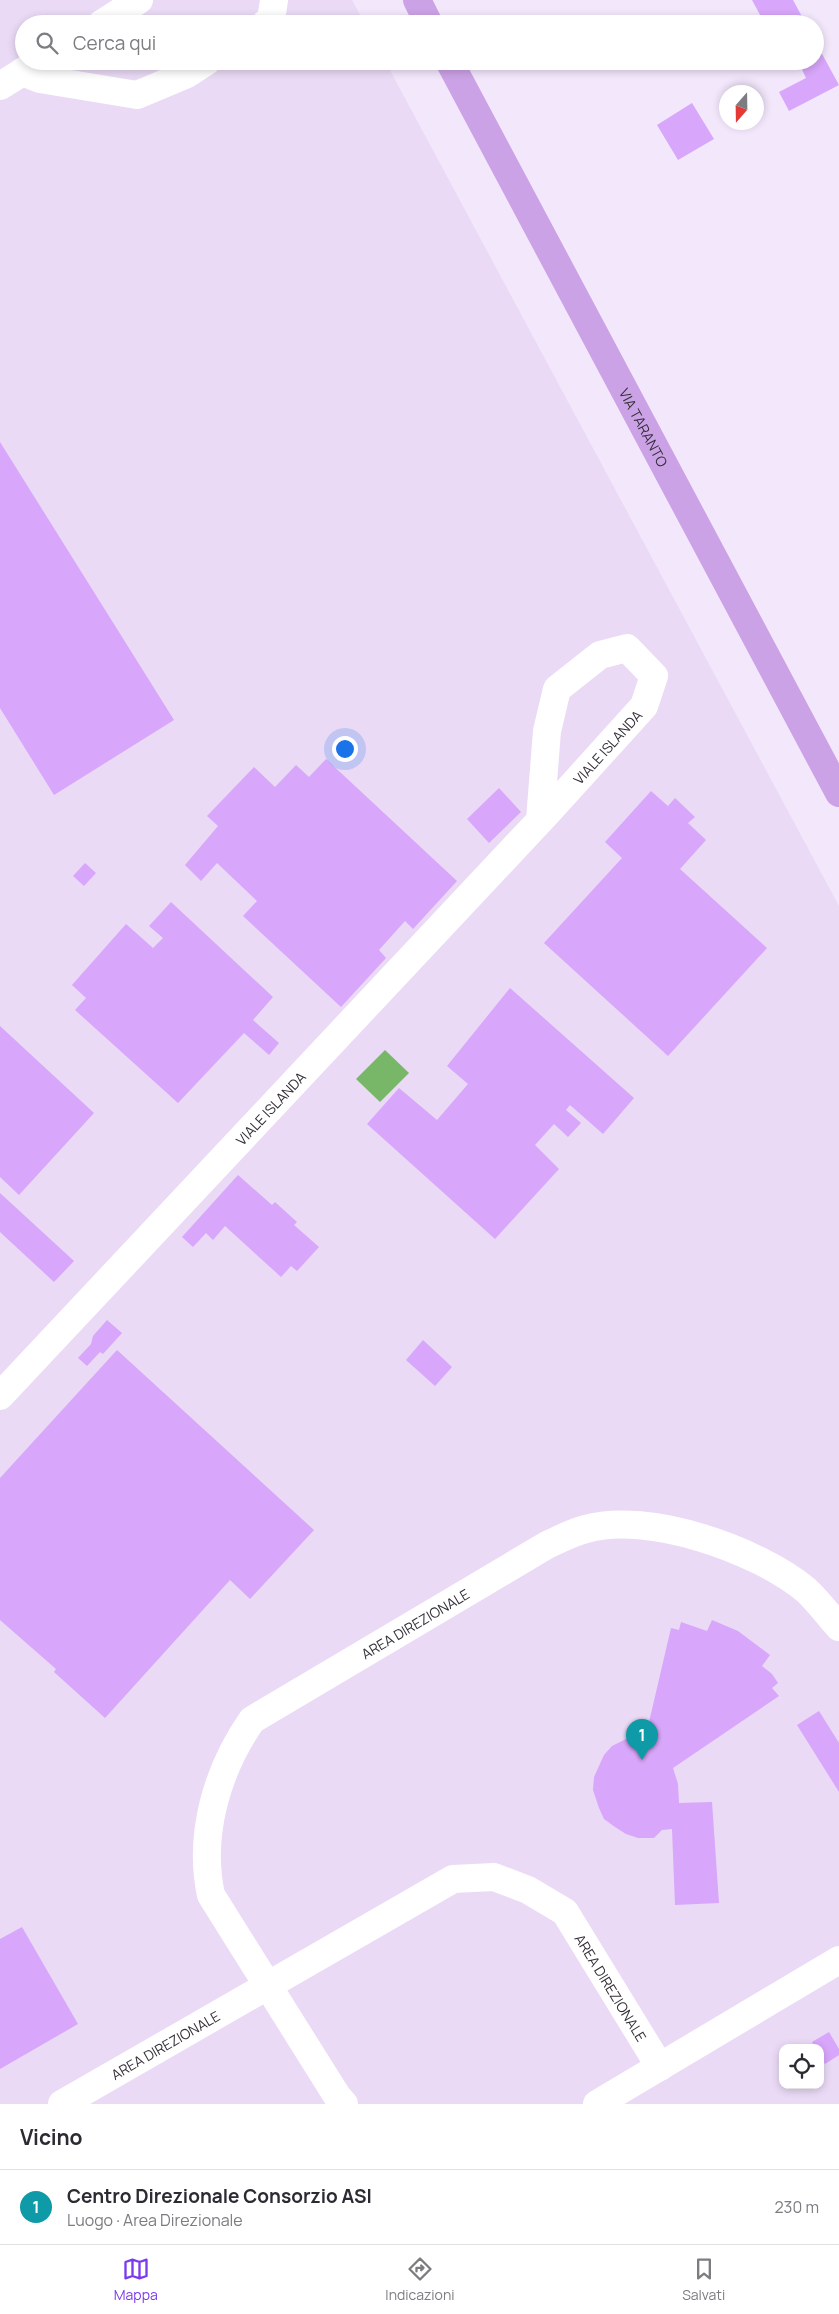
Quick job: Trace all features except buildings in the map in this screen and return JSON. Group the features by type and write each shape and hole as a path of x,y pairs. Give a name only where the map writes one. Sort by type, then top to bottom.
{"main road":[{"path":"417,0 425,15"},
{"name":"VIA TARANTO","path":"454,70 839,793"}],"street":[{"path":"116,15 140,0"},
{"path":"272,15 274,0"},
{"path":"21,73 64,84 137,95 193,70"},
{"name":"VIALE ISLANDA","path":"0,1396 540,820 644,706 654,676 627,648 600,655 557,689 547,731 540,820"},
{"name":"AREA DIREZIONALE","path":"344,2104 337,2096 211,1895 206,1873 208,1834 215,1799 228,1761 252,1720 548,1545 587,1528 628,1524 678,1532 727,1546 776,1569 807,1591 839,1627"},
{"name":"AREA DIREZIONALE","path":"62,2104 452,1879 494,1877 528,1890 565,1912 660,2067"},
{"path":"598,2104 839,1960"}],"shaded area":[{"path":"0,0 352,0 360,15 15,15 15,70 390,70 839,906 839,2104 0,2104"},
{"path":"385,1050 409,1073 380,1102 356,1079"}],"place":[{"name":"Centro Direzionale Consorzio ASI","path":"642,1760"}]}
